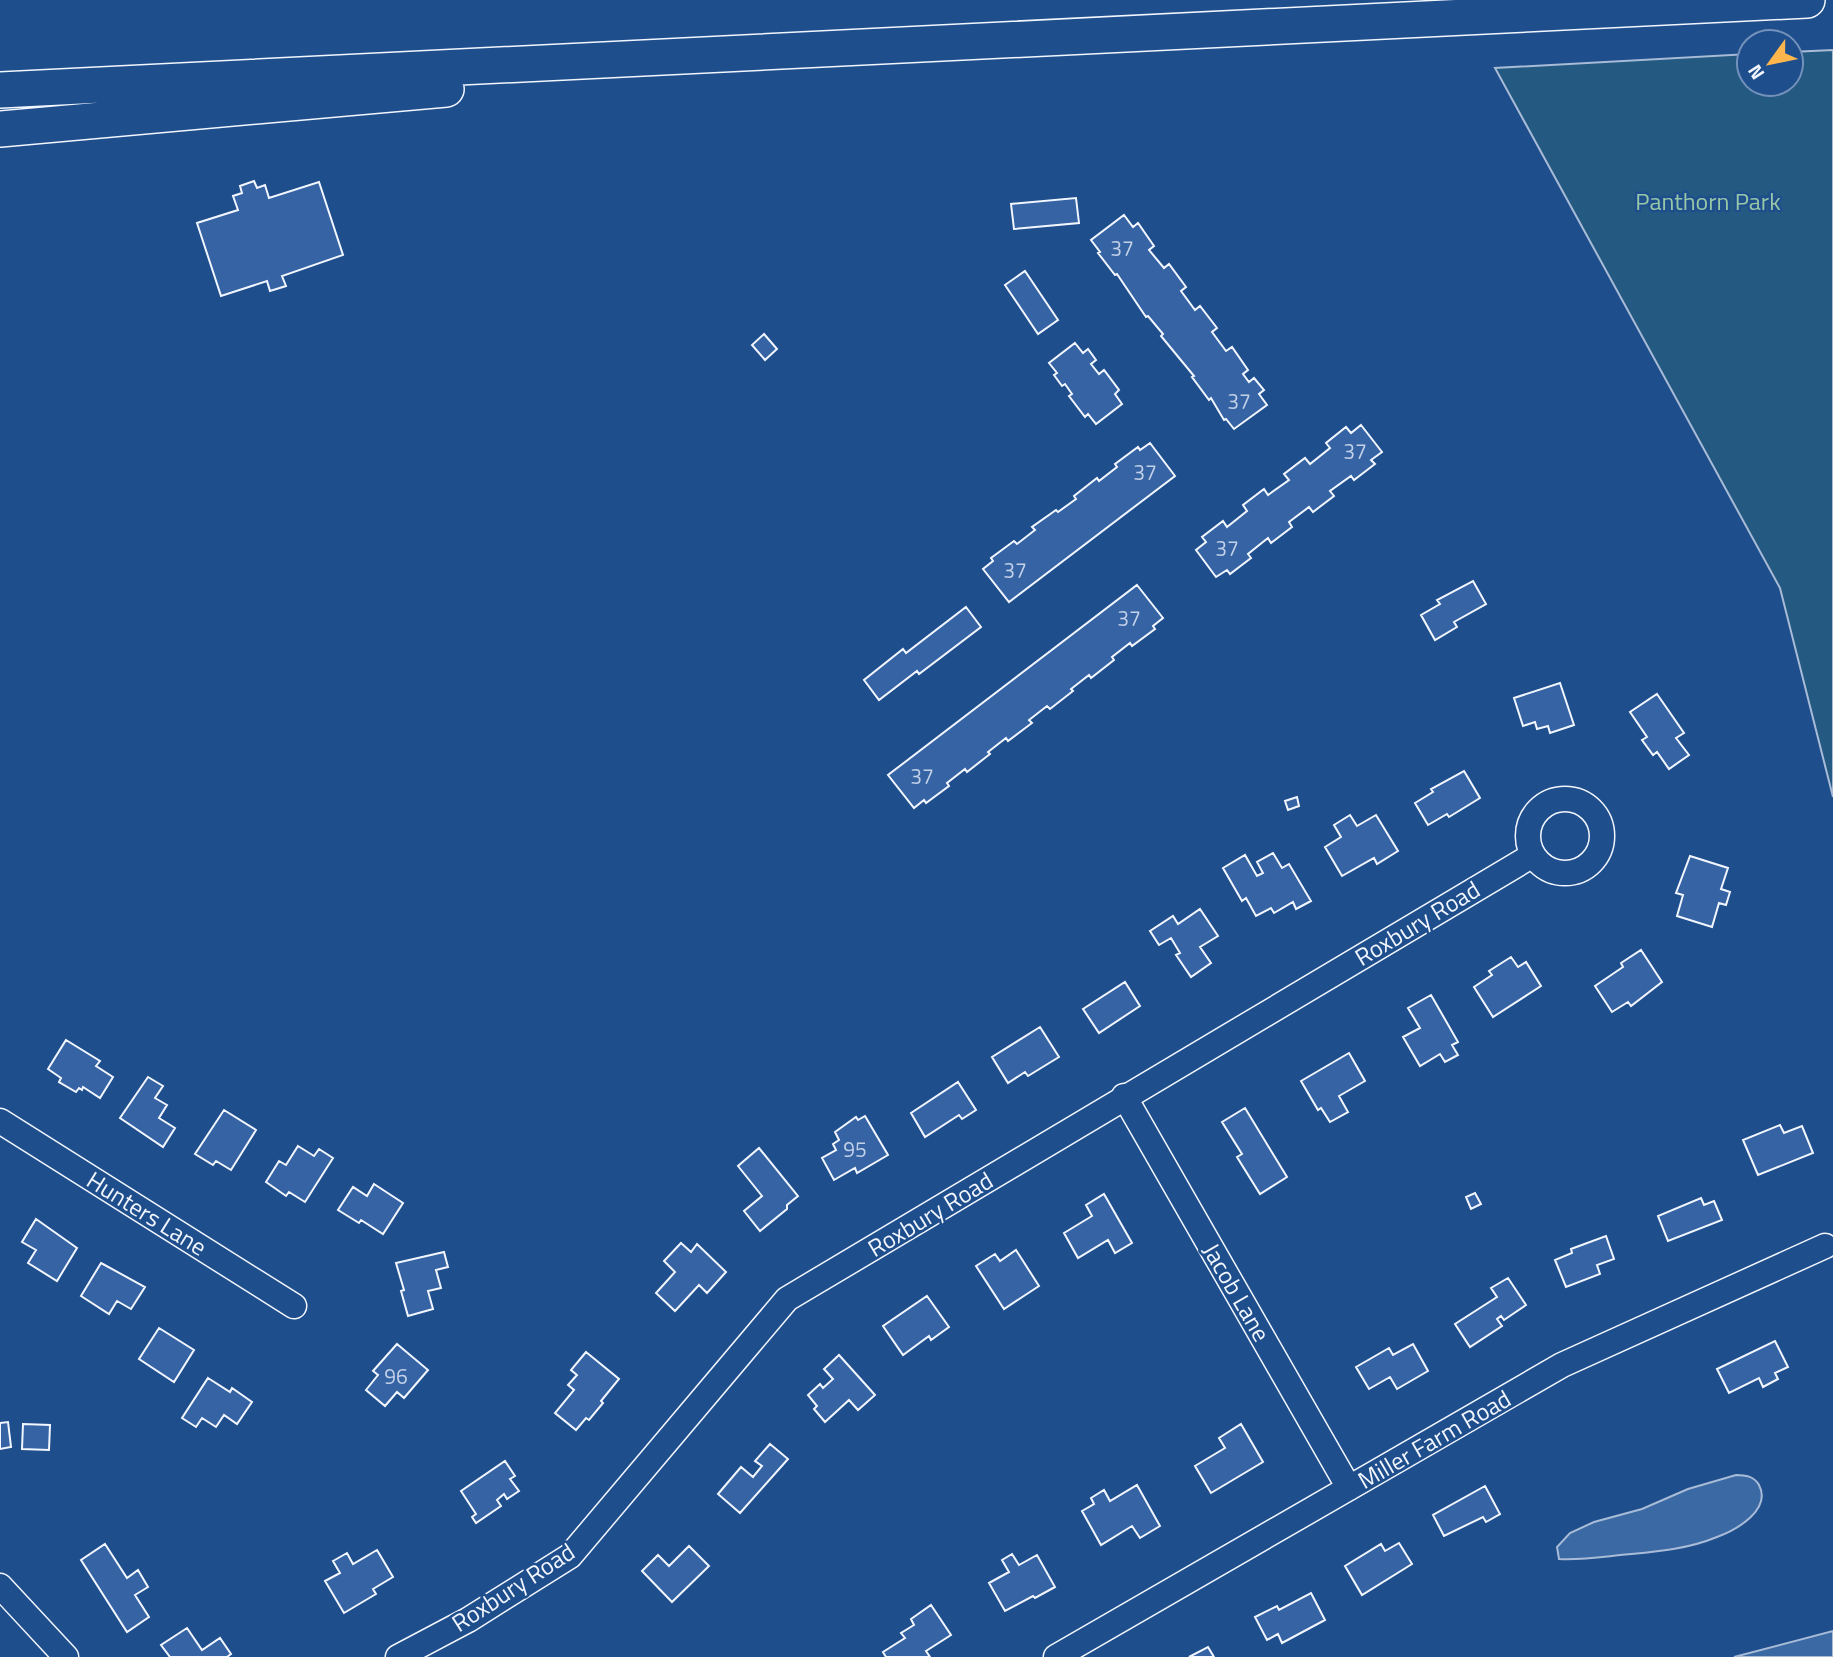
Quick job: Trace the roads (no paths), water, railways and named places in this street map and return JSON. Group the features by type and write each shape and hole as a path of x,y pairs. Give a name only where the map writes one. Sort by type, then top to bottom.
{"highway":[{"path":"0,90 1807,0"},
{"path":"0,129 430,91 714,54"}],"street":[{"name":"Roxbury Road","path":"398,1657 468,1620 570,1556 787,1299 1533,855"},
{"name":"Jacob Lane","path":"1124,1096 1349,1488"},
{"name":"Hunters Lane","path":"0,1121 294,1306"},
{"name":"Miller Farm Road","path":"1056,1657 1562,1365 1825,1246"},
{"path":"0,1586 66,1657"}],"park label":[{"name":"Panthorn Park","path":"1708,201"}]}
